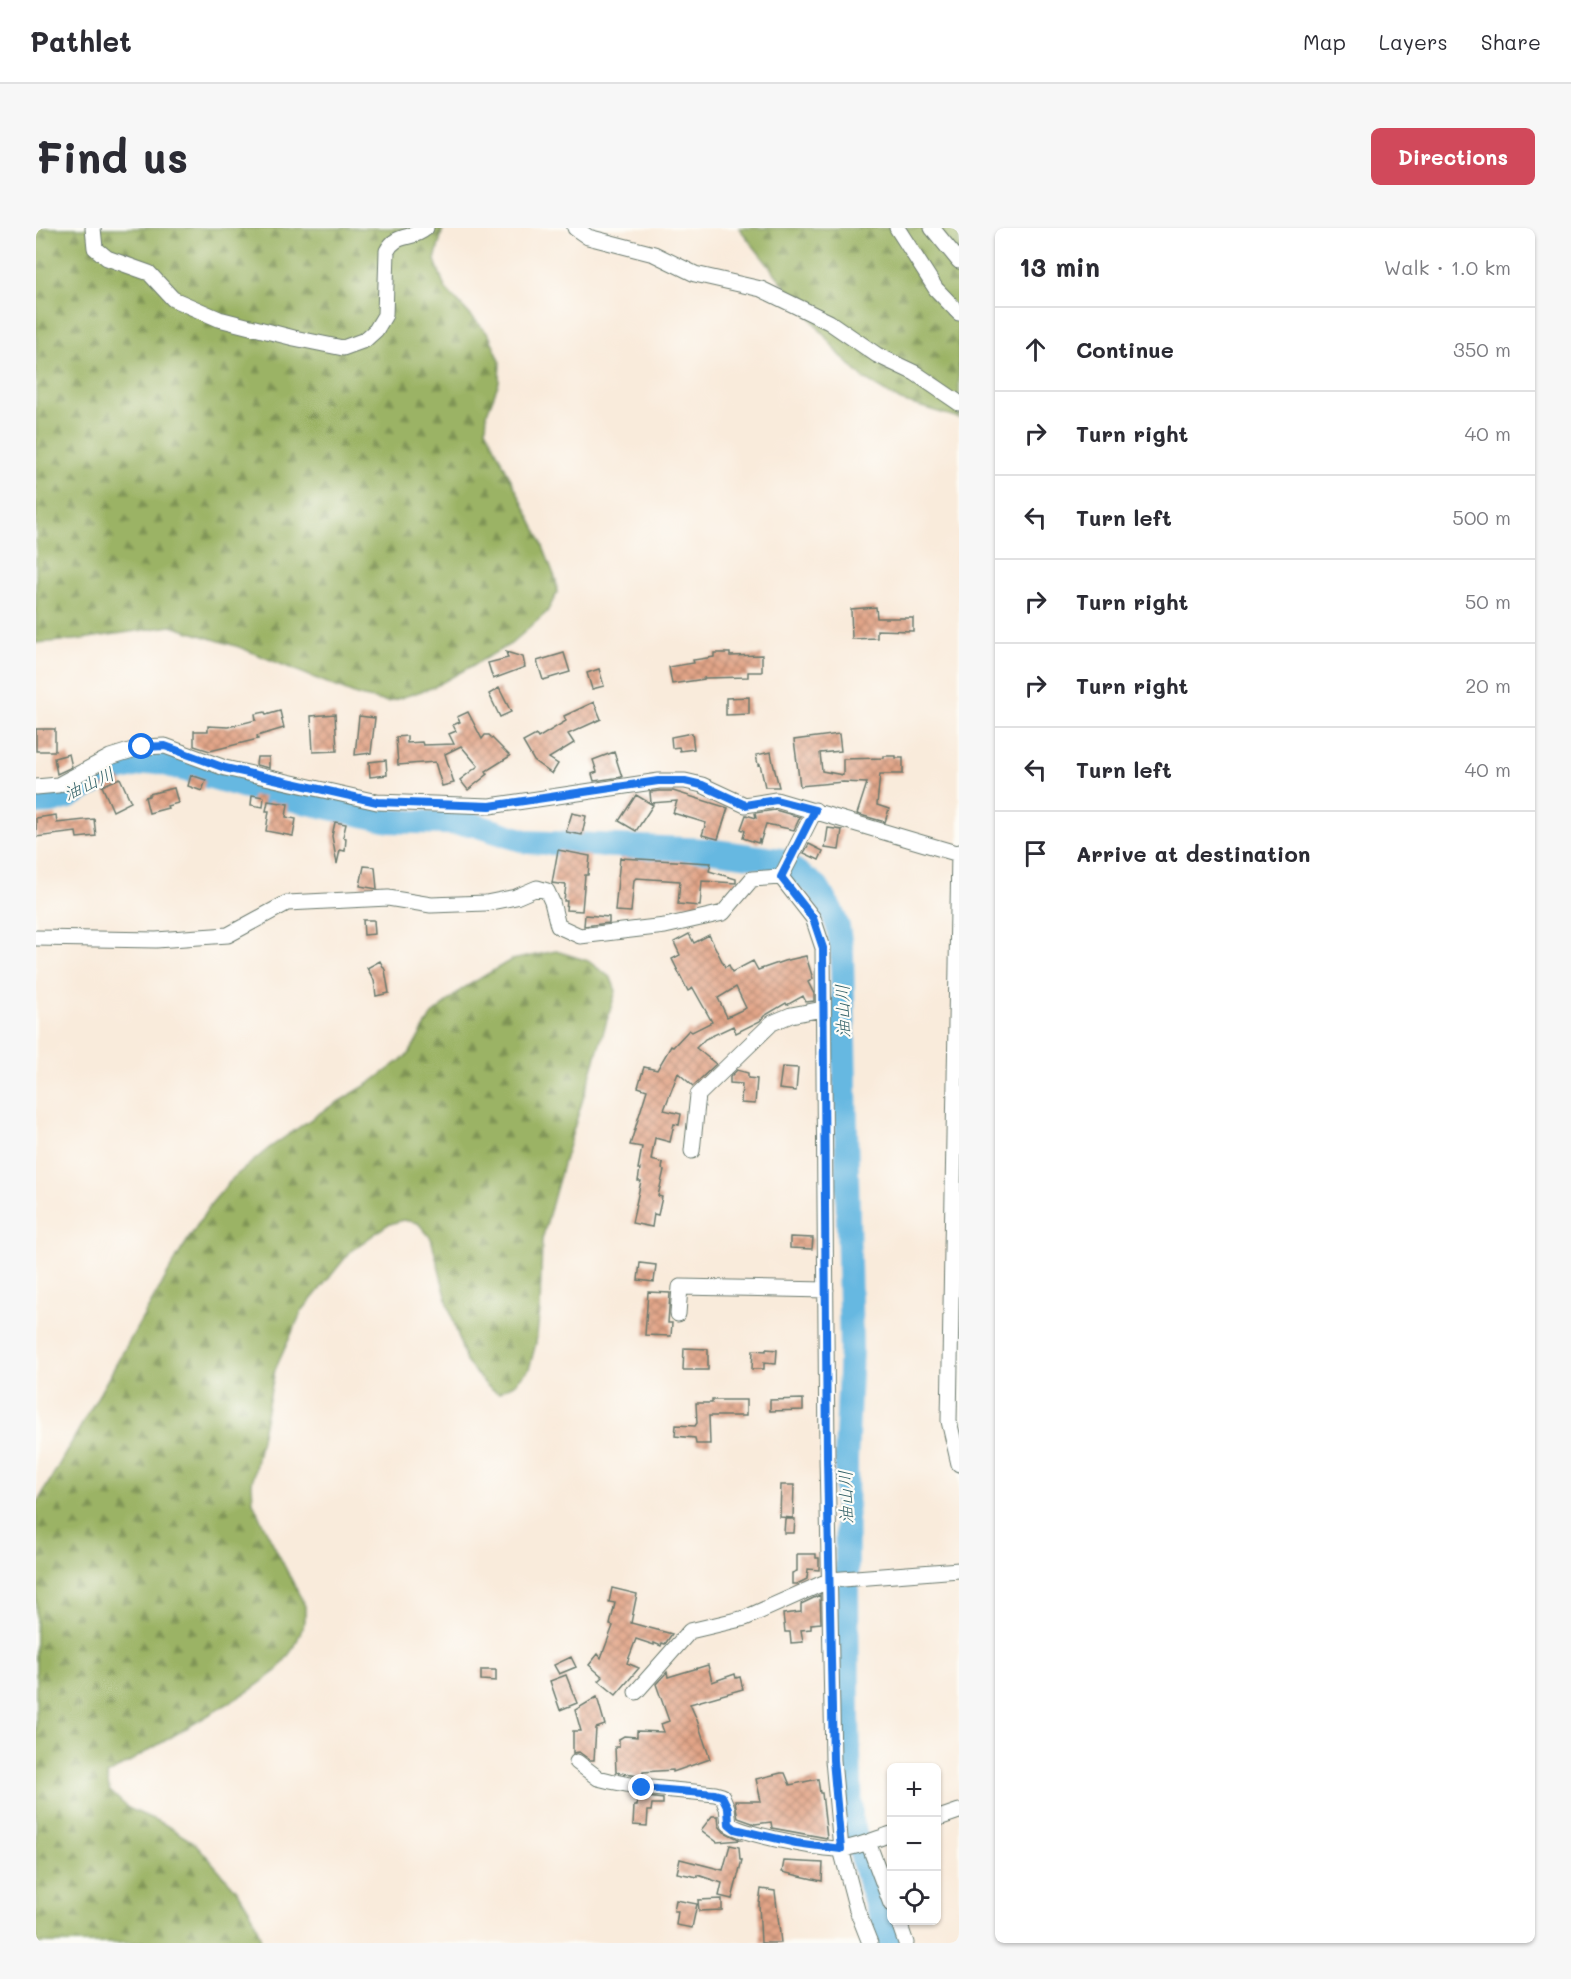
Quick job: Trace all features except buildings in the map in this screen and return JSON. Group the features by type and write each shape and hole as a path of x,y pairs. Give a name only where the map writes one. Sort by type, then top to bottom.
{"street":[{"path":"93,228 95,248 107,258 149,273 173,299 219,319 343,348 365,340 376,330 385,315 387,251 391,243 398,238 420,234 426,228"},
{"path":"575,228 588,237 654,254 695,274 761,289 829,322 877,355 915,373 959,403"},
{"path":"897,228 936,289 959,313"},
{"path":"932,228 959,261"},
{"path":"36,787 58,785 110,757 131,750 165,746 225,768 377,802 490,806 658,781 685,781 702,785 745,805 776,800 959,854 957,1108 950,1421 959,1464"},
{"path":"781,877 815,810"},
{"path":"36,938 156,940 228,935 287,903 388,898 431,905 486,903 516,897 537,888 547,891 558,926 580,936 665,926 723,913 752,879 781,877"},
{"path":"781,877 813,918 823,948 833,1760 841,1849 857,1910 870,1943"},
{"path":"692,1151 698,1095 772,1023 790,1015 823,1009"},
{"path":"678,1314 680,1287 826,1290"},
{"path":"636,1692 690,1631 745,1618 830,1580 959,1570"},
{"path":"577,1762 598,1778 610,1781 642,1788 722,1796 728,1808 729,1824 735,1829 796,1843 841,1849 887,1835"},
{"path":"941,1817 959,1811"},
{"path":"868,1842 887,1893"},
{"path":"900,1925 906,1943"}],"green space":[{"path":"36,228 443,228 435,260 445,288 489,335 500,361 499,382 487,413 486,429 539,536 556,580 557,593 547,612 511,644 434,687 388,702 359,696 239,647 171,626 75,640 36,643"},
{"path":"739,228 955,228 959,236 959,418 901,401 864,379 839,354"},
{"path":"556,951 588,961 611,978 616,991 542,1240 540,1310 536,1343 529,1369 514,1384 498,1393 487,1386 466,1362 431,1238 418,1223 403,1220 387,1225 351,1251 302,1311 275,1370 252,1483 253,1502 305,1606 305,1621 295,1646 277,1671 249,1691 107,1775 109,1790 128,1808 164,1824 196,1844 239,1893 253,1916 262,1943 36,1943 36,1505 179,1254 210,1205 233,1178 269,1148 323,1111 370,1083 409,1054 431,1016 462,989 511,960"}],"waterway":[{"name":"油山川","path":"36,803 52,802 69,797 118,770 154,761 281,797 390,821 472,824 528,842 707,850 780,860 817,887 838,927 842,955 851,1349 846,1460 851,1818 869,1882 890,1943"}],"route":[{"path":"142,747 165,746 225,768 377,802 490,806 658,781 685,781 702,785 745,805 776,800 815,810 781,877 813,918 823,948 827,1457 833,1760 841,1849 796,1843 735,1829 729,1824 728,1808 722,1796 642,1788"}]}
